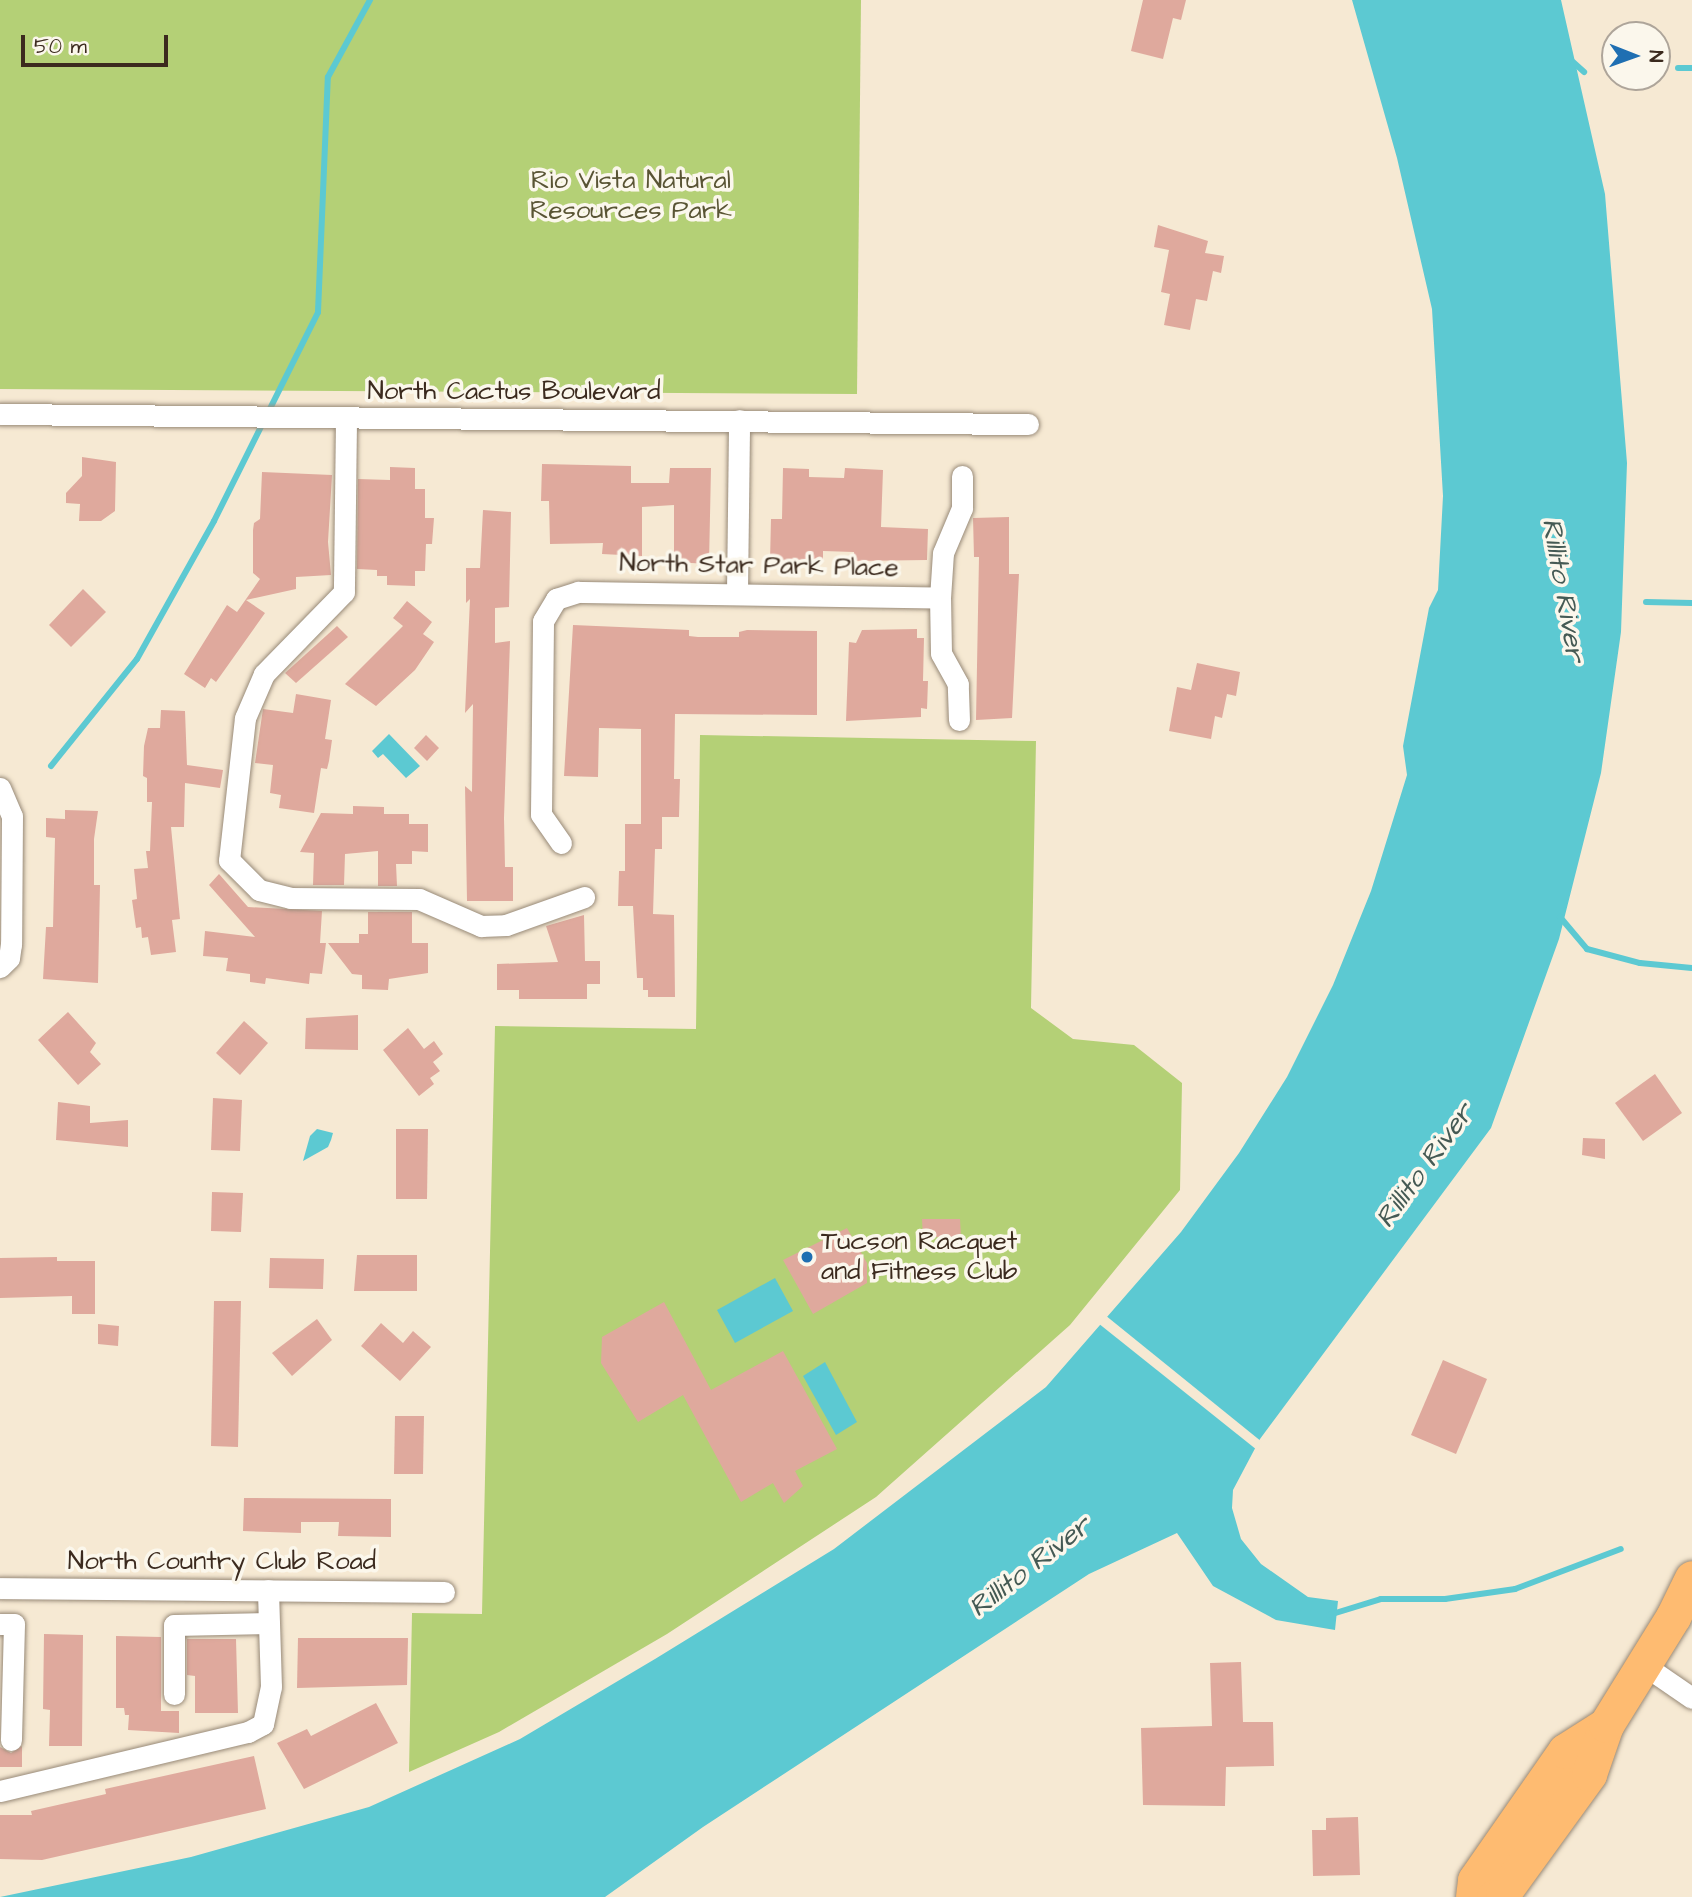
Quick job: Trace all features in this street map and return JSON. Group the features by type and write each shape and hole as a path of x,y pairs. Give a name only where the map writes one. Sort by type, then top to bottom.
{"main road":[{"path":"1494,1897 1503,1893 1589,1774 1606,1725 1644,1665 1692,1578"},
{"path":"1472,1897 1475,1880 1565,1751 1606,1725"}],"street":[{"name":"North Cactus Boulevard","path":"0,414 346,420 739,420 1028,424"},
{"path":"346,420 344,592 264,674 245,718 229,860 259,890 280,896 335,902 419,899 481,926 506,925 584,897"},
{"path":"737,592 739,420"},
{"path":"959,720 958,684 941,653 940,597 943,553 962,508 962,476"},
{"name":"North Star Park Place","path":"561,843 541,814 543,621 549,598 578,592 737,592 940,597"},
{"path":"0,788 12,816 5,962"},
{"name":"North Country Club Road","path":"0,1588 444,1592"},
{"path":"0,1791 248,1732 263,1724 271,1687 268,1590"},
{"path":"174,1694 174,1625 269,1623"},
{"path":"0,1624 14,1625 11,1740"},
{"path":"1644,1665 1692,1698"}],"green space":[{"name":"Rio Vista Natural Resources Park","path":"0,0 861,0 857,394 0,389"},
{"name":"Tucson Racquet and Fitness Club","path":"700,735 1036,741 1031,1008 1073,1039 1134,1045 1182,1083 1180,1190 1070,1325 876,1497 667,1634 499,1732 409,1772 412,1613 482,1614 495,1026 696,1029"}],"water":[{"name":"Rillito River","path":"1352,0 1561,0 1605,194 1627,463 1621,632 1601,773 1559,939 1491,1128 1260,1439 1233,1490 1232,1508 1241,1539 1261,1564 1308,1597 1338,1601 1335,1630 1276,1620 1213,1586 1177,1533 1089,1574 703,1827 605,1897 0,1897 191,1857 369,1807 520,1739 655,1659 834,1549 1046,1387 1181,1232 1239,1153 1287,1077 1333,985 1371,891 1407,775 1403,746 1429,608 1438,590 1443,496 1432,309 1397,158"},
{"path":"389,734 420,766 406,778 383,754 378,758 372,751"},
{"path":"317,1129 333,1133 328,1147 303,1161 310,1136"},
{"path":"775,1278 793,1311 735,1343 717,1310"},
{"path":"825,1362 857,1422 836,1435 803,1376"}],"pier":[{"path":"1105,1315 1262,1442 1257,1450 1098,1323"}],"building":[{"path":"1143,0 1186,0 1181,20 1173,18 1163,59 1131,51"},
{"path":"1158,225 1208,241 1205,253 1224,256 1221,273 1213,271 1207,301 1196,299 1190,330 1164,325 1170,294 1161,292 1169,250 1154,247"},
{"path":"82,457 116,462 115,511 101,521 79,521 80,504 66,503 66,493 82,476"},
{"path":"542,464 631,466 631,483 669,483 670,468 711,468 709,564 674,562 674,505 642,507 642,556 602,554 603,543 550,544 549,501 541,501"},
{"path":"390,467 415,468 415,489 425,489 425,518 434,518 432,544 426,544 425,571 415,571 415,586 387,585 387,576 377,576 377,570 357,569 358,479 390,480"},
{"path":"783,468 809,469 809,477 844,478 845,468 883,470 881,527 928,529 927,560 854,561 854,552 823,551 823,561 770,561 771,519 782,519"},
{"path":"262,472 332,475 328,542 331,575 296,577 296,589 246,600 265,613 216,682 211,678 205,688 184,674 227,605 237,612 260,579 253,573 253,530 254,523 260,519"},
{"path":"483,510 511,512 509,607 495,608 495,643 510,641 504,818 505,867 513,867 513,901 467,901 465,786 472,792 473,704 465,713 470,599 466,603 466,568 480,568"},
{"path":"1009,517 1009,574 1019,574 1012,718 976,720 979,557 974,557 973,518"},
{"path":"83,589 106,612 71,647 49,625"},
{"path":"407,601 432,622 423,634 434,642 415,670 376,706 345,684 403,626 393,618"},
{"path":"573,625 689,630 689,636 698,637 739,637 739,632 747,630 817,631 817,715 675,714 674,779 680,779 679,817 662,817 662,849 655,849 653,914 674,915 675,997 648,997 648,990 643,990 643,978 637,978 633,906 618,906 619,871 625,871 625,824 641,824 641,729 599,728 598,777 564,776"},
{"path":"337,626 348,637 296,683 285,673"},
{"path":"917,629 917,638 924,638 923,681 928,681 927,709 921,708 921,717 846,721 849,642 856,643 862,630"},
{"path":"1197,663 1240,672 1236,696 1227,694 1222,718 1215,716 1211,739 1169,731 1177,687 1191,690"},
{"path":"296,694 331,700 325,739 332,740 329,761 327,769 321,768 314,813 279,808 281,795 270,793 273,765 255,763 263,709 293,713"},
{"path":"161,710 185,711 187,765 223,770 220,788 185,783 184,827 171,827 180,919 172,920 176,952 151,955 148,937 142,938 141,927 136,928 132,900 137,899 134,869 148,868 146,851 150,851 152,802 147,802 147,778 143,776 144,746 148,728 160,728"},
{"path":"426,735 439,748 427,761 414,748"},
{"path":"353,806 384,807 384,814 409,814 409,824 428,824 428,852 412,851 412,864 396,864 397,886 378,886 378,851 345,854 344,885 313,885 314,853 300,852 321,813 353,814"},
{"path":"65,810 98,811 94,839 94,885 100,885 98,983 43,979 46,927 53,927 55,838 46,837 46,818 65,819"},
{"path":"219,874 248,907 322,911 320,943 326,943 322,974 310,973 309,984 266,978 265,984 250,982 250,974 226,971 228,958 203,956 205,931 255,937 209,885"},
{"path":"368,912 412,912 412,943 428,943 428,973 389,979 388,990 362,989 362,975 352,974 328,943 359,943 359,934 368,934"},
{"path":"584,915 585,961 600,961 600,984 587,984 587,999 519,999 519,990 497,990 497,964 558,962 546,926"},
{"path":"68,1012 96,1043 90,1052 101,1064 78,1085 38,1040"},
{"path":"358,1015 358,1050 305,1049 306,1018"},
{"path":"244,1021 268,1043 240,1075 216,1053"},
{"path":"408,1028 424,1049 434,1041 443,1054 433,1062 440,1071 430,1078 434,1084 419,1096 383,1050"},
{"path":"1655,1074 1682,1113 1643,1141 1615,1103"},
{"path":"213,1098 242,1100 240,1151 211,1150"},
{"path":"58,1102 90,1106 90,1123 128,1120 128,1147 56,1140"},
{"path":"396,1129 428,1129 427,1199 396,1199"},
{"path":"1583,1138 1605,1139 1605,1159 1582,1155"},
{"path":"212,1192 243,1193 241,1232 211,1231"},
{"path":"922,1219 960,1219 961,1237 923,1237"},
{"path":"847,1228 867,1263 867,1283 813,1314 783,1260"},
{"path":"357,1255 417,1255 417,1291 354,1291"},
{"path":"57,1257 57,1261 95,1261 95,1314 72,1314 72,1296 0,1298 0,1258"},
{"path":"270,1258 324,1259 323,1289 269,1288"},
{"path":"214,1301 241,1301 238,1447 211,1446"},
{"path":"664,1302 711,1390 783,1351 837,1449 795,1471 803,1486 784,1503 773,1483 741,1502 683,1395 638,1422 601,1363 602,1337"},
{"path":"317,1319 332,1340 292,1376 272,1353"},
{"path":"381,1323 403,1343 413,1331 431,1347 400,1381 361,1346"},
{"path":"98,1324 119,1326 118,1346 98,1344"},
{"path":"1443,1360 1487,1379 1456,1454 1411,1435"},
{"path":"395,1416 424,1416 423,1474 394,1474"},
{"path":"244,1498 391,1499 391,1537 338,1536 339,1522 301,1522 301,1533 243,1531"},
{"path":"44,1634 83,1635 82,1746 49,1746 50,1710 43,1709"},
{"path":"116,1636 161,1637 161,1711 179,1711 179,1733 128,1730 129,1715 125,1715 124,1708 116,1708"},
{"path":"298,1638 408,1638 407,1685 297,1688"},
{"path":"187,1639 236,1639 238,1713 195,1713 195,1676 187,1675"},
{"path":"1241,1662 1243,1722 1273,1722 1274,1766 1226,1767 1225,1806 1143,1805 1141,1728 1212,1726 1210,1663"},
{"path":"376,1703 398,1743 304,1789 277,1743 307,1729 311,1736"},
{"path":"22,1746 22,1767 0,1767 0,1747 11,1753"},
{"path":"254,1756 266,1809 42,1860 0,1859 0,1815 32,1815 31,1811 106,1794 105,1789"},
{"path":"1358,1817 1360,1875 1313,1876 1312,1830 1326,1830 1326,1818"}],"waterway":[{"path":"51,766 137,659 214,521 318,312 328,77 370,0"},
{"path":"1573,62 1584,72"},
{"path":"1678,68 1692,68"},
{"path":"1646,602 1692,603"},
{"path":"1560,917 1587,949 1640,963 1692,968"},
{"path":"1329,1615 1381,1599 1445,1599 1515,1589 1621,1549"}],"place":[{"name":"Tucson Racquet and Fitness Club","path":"807,1257"}]}
